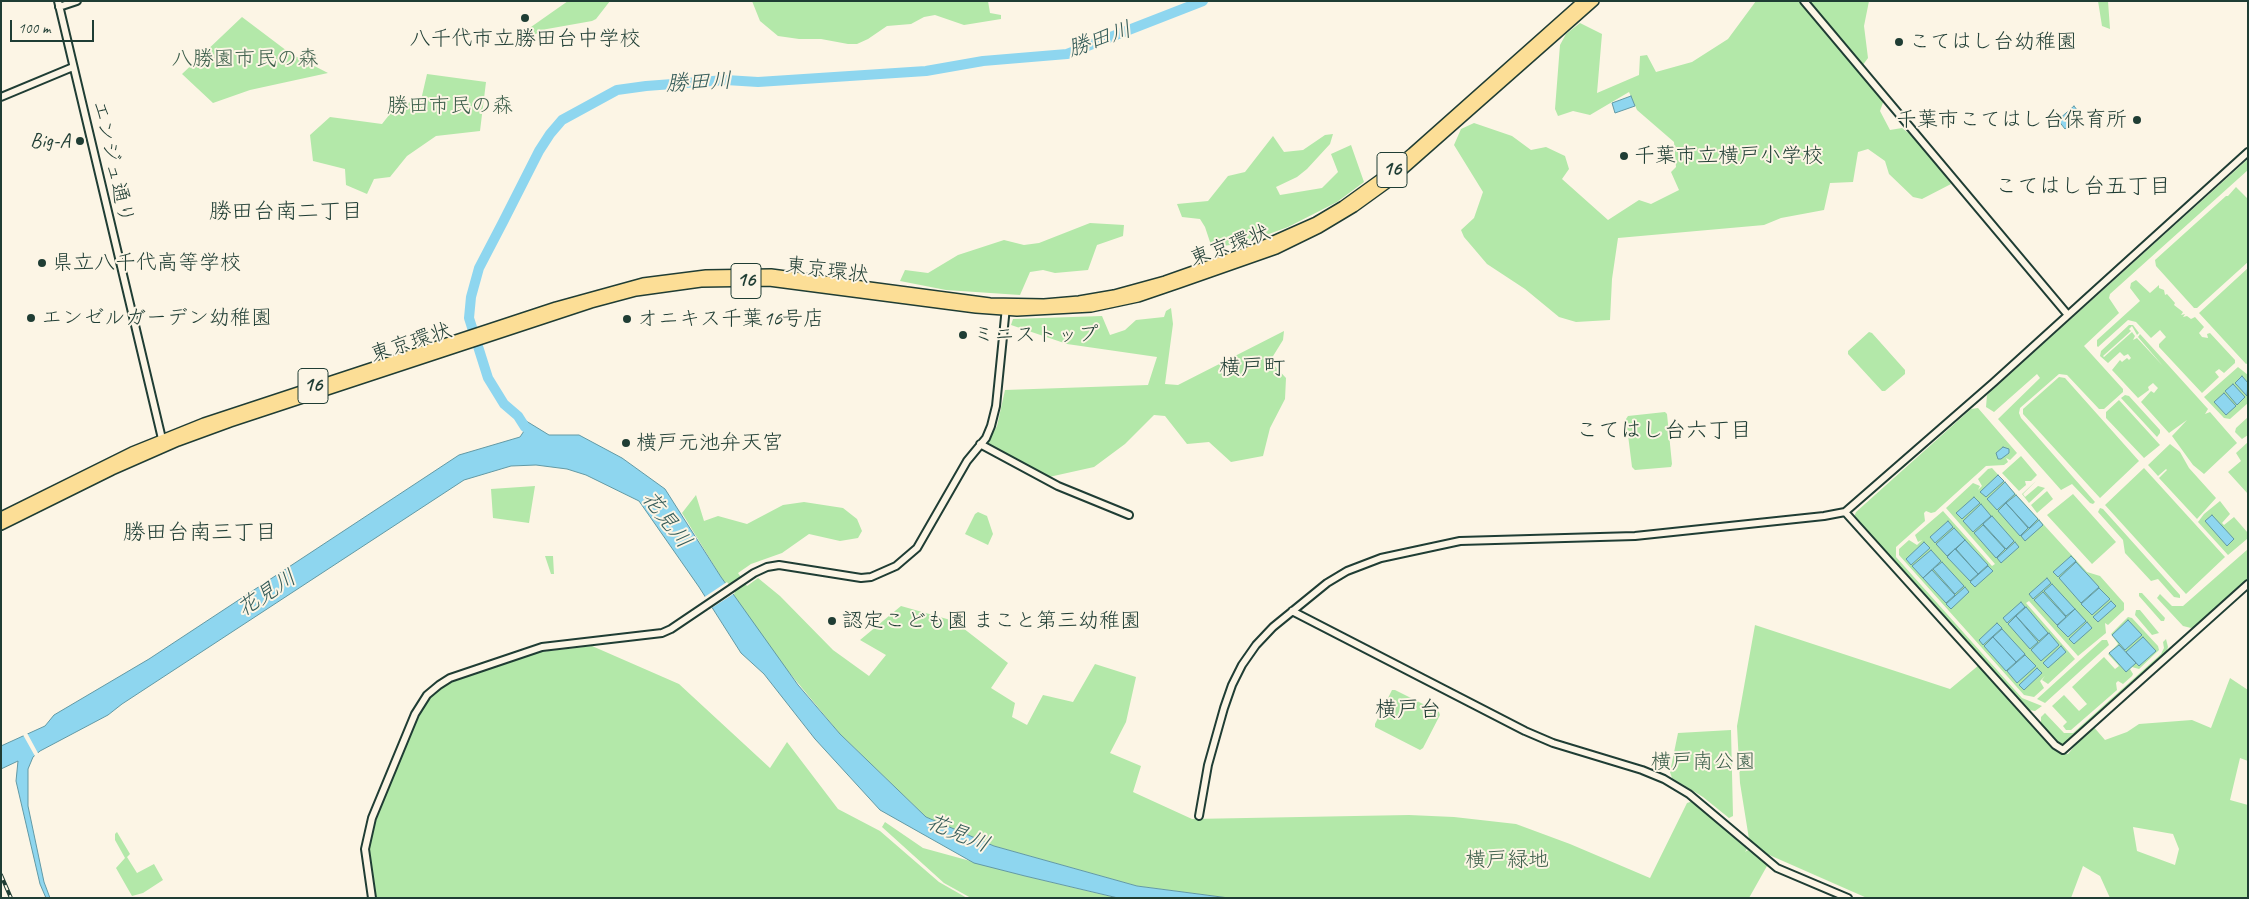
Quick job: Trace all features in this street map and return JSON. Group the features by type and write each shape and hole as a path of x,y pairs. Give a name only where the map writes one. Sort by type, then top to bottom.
{"highway":[{"name":"東京環状","path":"1006,307 1079,301 1139,289 1253,250 1316,222 1343,206 1386,175 1584,1"},
{"name":"東京環状","path":"1,517 117,459 163,443 270,400 466,341 611,290 643,283 706,275 789,276 1006,307 1046,310 1091,307 1138,296 1256,257 1313,231 1341,215 1390,181 1594,1"},
{"name":"東京環状","path":"1,525 163,443"}],"street":[{"path":"58,4 77,1"},
{"path":"1804,1 2068,316"},
{"name":"エンジュ通り","path":"58,4 163,443"},
{"path":"1,97 73,68"},
{"path":"1199,816 1208,765 1232,685 1256,645 1292,611 1327,583 1354,568 1394,554 1460,541 1635,536 1824,516 1845,512 2068,316 2248,152"},
{"path":"372,898 365,849 368,830 415,714 427,695 450,678 542,647 662,632 671,629 754,572 767,567 779,565 861,578 883,574 896,566 922,542 967,461 992,426 996,406 1006,307"},
{"path":"980,444 1058,486 1129,514"},
{"path":"1845,512 2055,745 2062,750 2248,584"},
{"path":"1292,611 1525,731 1553,742 1642,770 1664,780 1689,794 1776,868 1848,898"}],"green space":[{"path":"568,1 610,1 596,19 592,21 547,29 524,39 521,34"},
{"path":"752,1 988,1 990,13 1001,15 1001,19 964,25 935,15 924,17 911,24 887,26 868,39 857,44 848,44 821,39 799,39 778,36 760,21"},
{"path":"1756,1 1869,1 1864,26 1868,58 1859,70 1885,97 1880,111 1890,130 1902,128 1919,141 1951,184 1922,199 1913,197 1889,174 1885,161 1868,149 1858,152 1853,182 1830,183 1824,210 1781,218 1764,225 1618,238 1612,279 1610,320 1576,322 1559,317 1525,289 1487,264 1464,237 1461,230 1474,218 1483,192 1454,145 1461,129 1474,123 1512,136 1531,150 1546,147 1565,156 1569,169 1562,179 1608,220 1639,200 1651,204 1679,190 1671,172 1676,167 1674,142 1637,110 1629,92 1590,115 1573,111 1558,116 1555,109 1560,45 1566,34 1580,23 1602,34 1597,93 1639,75 1640,56 1647,55 1656,72 1692,62 1728,39"},
{"path":"2098,1 2108,1 2110,29 2102,26"},
{"name":"八勝園市民の森","path":"242,17 291,54 328,73 250,90 213,103 182,74"},
{"name":"勝田市民の森","path":"427,74 486,82 480,131 436,136 407,156 390,177 374,179 367,194 346,185 345,169 313,161 310,135 330,117 382,124 397,105 421,100"},
{"path":"1333,134 1330,144 1307,169 1297,177 1276,187 1280,195 1322,188 1338,172 1331,154 1351,145 1364,182 1337,202 1288,227 1247,242 1212,248 1205,227 1200,219 1182,217 1177,204 1208,201 1228,176 1245,172 1273,136 1284,152 1303,150 1325,135"},
{"path":"2248,159 2248,170 2110,294 2109,298 2119,313 2084,346 2123,389 2123,392 2104,409 2099,409 2067,375 2059,374 2020,408 2021,418 2095,502 2093,504 2090,503 2072,484 2061,490 1998,419 2040,378 2037,374 1994,412 1986,407 1987,395"},
{"path":"2236,187 2248,199 2248,262 2197,308 2194,308 2156,266 2155,260"},
{"path":"1090,223 1124,225 1123,236 1097,245 1088,270 1055,273 1043,270 1030,272 1020,295 946,290 900,281 905,270 928,273 958,255 1004,240 1024,245 1039,243"},
{"path":"2248,268 2248,363 2246,364 2199,313"},
{"path":"2136,280 2150,293 2159,285 2159,288 2164,290 2165,295 2167,294 2175,303 2174,305 2183,312 2181,315 2185,314 2183,317 2187,316 2191,319 2195,317 2204,327 2199,333 2202,337 2208,338 2207,334 2210,333 2235,360 2235,363 2224,373 2219,369 2215,372 2219,377 2202,393 2159,347 2159,344 2166,337 2160,330 2151,338 2136,322 2128,320 2097,346 2097,340 2140,301 2130,288 2131,283"},
{"path":"1171,308 1173,324 1165,384 1178,385 1284,331 1283,340 1270,361 1286,378 1285,399 1270,428 1263,456 1231,462 1209,442 1187,444 1165,416 1154,415 1125,444 1094,467 1049,477 987,443 997,426 1005,390 1148,385 1157,357 1067,344 1011,325 1013,319 1102,316 1110,335 1125,330 1136,320 1164,317 1166,311"},
{"path":"2129,325 2133,325 2139,333 2137,335 2132,326 2129,329 2131,331 2103,356 2132,332 2135,336 2133,340 2137,338 2163,366 2138,337 2140,334 2208,409 2205,414 2210,412 2237,443 2204,474 2193,465 2172,436 2187,420 2169,433 2141,402 2151,391 2154,393 2158,388 2153,383 2148,387 2149,390 2138,398 2112,370 2120,360 2122,362 2127,358 2129,360 2131,358 2128,354 2124,356 2120,352 2108,363 2100,356 2101,351"},
{"path":"1869,332 1905,370 1905,374 1885,391 1882,391 1848,354 1848,351"},
{"path":"2238,367 2248,375 2248,403 2230,419 2224,418 2204,397"},
{"path":"2059,377 2065,378 2139,461 2100,498 2023,414 2023,409"},
{"path":"2125,395 2129,396 2160,430 2157,437 2121,398"},
{"path":"2119,400 2160,445 2144,458 2106,418 2106,412"},
{"path":"1978,408 2017,453 2010,460 2006,458 2008,462 2004,465 1986,466 1935,512 1926,511 1924,513 1925,521 1896,547 1896,557 2022,698 2042,706 2035,711 2029,710 1854,517 1856,512 1971,409"},
{"path":"1665,412 1667,414 1671,467 1635,470 1632,467 1626,419 1628,416"},
{"path":"2248,417 2248,435 2242,439 2235,432 2236,428"},
{"path":"2248,442 2248,494 2228,472 2241,461 2236,453"},
{"path":"2170,444 2180,452 2189,468 2216,498 2197,519 2159,478 2167,470 2158,476 2148,465"},
{"path":"2021,456 2037,475 2031,481 2025,481 2026,485 2019,491 2002,473"},
{"path":"1992,468 2087,572 2100,576 2124,603 2124,610 2108,625 2105,623 2106,633 2078,656 2029,601 2026,603 2075,659 2048,684 2042,680 2045,676 2040,681 2044,688 2034,697 2024,695 1899,555 1899,549 1909,540 1917,545 1922,540 1918,542 1915,535 1943,511 1992,566 1995,564 1946,508 1973,483 1980,486 1978,490 1982,486 1978,479 1988,469"},
{"path":"2144,468 2225,557 2186,594 2105,505"},
{"path":"2036,481 2023,494 2025,497 2038,486 2045,488 2029,503 2022,494"},
{"path":"535,486 529,523 493,518 491,489"},
{"path":"2047,491 2053,499 2037,513 2031,505"},
{"path":"2073,494 2116,542 2092,564 2047,515"},
{"name":"横戸緑地","path":"696,495 704,521 718,516 747,524 783,505 804,502 843,508 857,519 862,531 858,538 840,541 809,534 782,553 751,564 738,573 747,586 758,578 780,596 833,650 869,676 886,655 860,640 901,606 954,621 1008,663 991,688 1015,703 1012,717 1027,725 1043,695 1073,702 1095,664 1136,677 1126,722 1110,753 1141,766 1133,792 1192,819 1409,815 1454,817 1516,824 1570,844 1650,878 1687,803 1693,801 1747,849 1745,852 1748,850 1758,856 1767,866 1749,898 1229,898 1137,886 994,846 926,817 840,734 778,659 721,577 682,513"},
{"path":"2220,501 2230,514 2222,523 2224,525 2234,517 2248,533 2247,539 2228,555 2198,522 2204,514"},
{"path":"2100,508 2103,509 2180,595 2180,598 2174,597 2158,579 2151,581 2125,553 2123,540 2098,512"},
{"path":"978,512 987,516 993,534 988,545 965,534 975,514"},
{"path":"2248,549 2248,580 2196,626 2191,628 2183,626 2157,598 2160,594 2172,606 2183,606"},
{"path":"545,556 553,556 554,574 551,574"},
{"path":"2139,593 2142,593 2165,618 2164,621 2161,621 2139,596"},
{"path":"2136,610 2140,610 2159,633 2152,635 2135,615"},
{"path":"2128,617 2132,618 2158,646 2159,650 2139,669 2132,667 2130,669 2133,674 2132,676 2123,684 2118,681 2116,683 2117,690 2071,730 2066,730 2063,726 2067,722 2052,706 2064,695 2079,711 2087,704 2072,687 2104,657 2115,669 2119,666 2108,654 2118,644 2111,634"},
{"path":"1755,625 1950,689 1979,665 2059,752 2068,754 2092,725 2105,740 2127,732 2139,724 2192,720 2211,728 2230,678 2248,690 2248,761 2240,758 2230,800 2248,805 2248,898 2110,898 2100,876 2083,866 2071,898 1867,898 1767,854 1749,839 1740,783 1737,726","holes":["2133,827 2173,834 2179,849 2175,865 2137,851"]},
{"path":"2166,639 2168,647 2166,653 2065,744 2059,744 2041,724 2041,717 2045,713 2064,733 2073,733 2161,654 2164,648 2163,642"},
{"path":"2102,640 2107,640 2109,645 2045,703 2037,699"},
{"path":"592,646 679,684 770,768 787,742 838,809 880,831 939,882 967,898 375,898 368,852 373,826 418,715 430,697 441,688 461,677 540,652"},
{"path":"1392,690 1439,712 1440,715 1423,748 1420,750 1375,727"},
{"name":"横戸南公園","path":"1731,730 1733,816 1729,818 1703,797 1672,778 1670,772 1678,733"},
{"path":"885,822 923,848 1025,876 1117,898 971,898 944,883 882,827"},
{"path":"117,832 130,854 127,857 137,873 154,864 163,880 143,893 132,896 116,868 125,858 115,840"}],"water":[{"path":"1631,96 1635,106 1615,113 1612,103"},
{"path":"2074,106 2081,115 2065,129 2058,120"},
{"path":"2242,376 2248,383 2247,396 2235,383"},
{"path":"2233,384 2245,397 2237,405 2225,391"},
{"path":"2224,393 2236,406 2226,415 2214,402"},
{"name":"花見川","path":"518,416 549,435 579,435 622,458 665,489 721,577 798,685 840,734 926,817 994,846 1137,886 1229,898 1118,898 1025,876 974,863 880,810 815,739 764,674 741,653 699,587 639,501 586,475 567,469 536,465 511,466 464,480 108,715 40,751 33,757 28,769 28,806 44,882 50,898 46,898 40,884 16,781 18,761 1,769 1,746 45,726 54,715 149,659 459,455 520,437 524,431"},
{"path":"2003,447 2009,449 2009,453 1998,459 1996,453"},
{"path":"1998,475 2004,481 1986,497 1980,492"},
{"path":"2005,482 2015,494 1997,510 1987,499"},
{"path":"2016,495 2038,519 2029,528 2006,503"},
{"path":"1974,497 1980,503 1962,519 1956,513"},
{"path":"2006,503 2028,528 2020,536 1998,511"},
{"path":"1981,504 1991,516 1973,532 1963,521"},
{"path":"2212,515 2234,539 2227,546 2205,521"},
{"path":"1992,516 2014,541 2006,549 1983,524"},
{"path":"2039,520 2043,525 2025,541 2021,536"},
{"path":"1948,521 1953,527 1935,543 1930,537"},
{"path":"1983,525 2005,549 1996,558 1974,533"},
{"path":"1954,528 1965,540 1947,556 1936,544"},
{"path":"1965,540 1988,565 1978,574 1956,549"},
{"path":"1924,542 1930,548 1911,565 1906,559"},
{"path":"2015,542 2019,547 2001,563 1997,558"},
{"path":"1955,549 1978,574 1970,581 1947,557"},
{"path":"1931,550 1941,561 1923,578 1912,566"},
{"path":"2071,556 2076,561 2058,577 2053,572"},
{"path":"1942,562 1964,586 1955,594 1933,569"},
{"path":"2076,562 2099,587 2081,603 2059,578"},
{"path":"1988,566 1993,571 1975,587 1970,582"},
{"path":"1932,570 1955,595 1946,603 1923,578"},
{"path":"2047,578 2051,583 2033,599 2029,594"},
{"path":"2052,584 2075,609 2066,616 2044,591"},
{"path":"1965,587 1969,592 1951,609 1946,604"},
{"path":"2099,588 2110,599 2092,615 2081,604"},
{"path":"2043,592 2066,617 2057,625 2034,600"},
{"path":"2111,601 2116,606 2098,622 2093,617"},
{"path":"2021,602 2025,607 2007,623 2003,618"},
{"path":"2026,607 2048,633 2039,641 2016,616"},
{"path":"2075,609 2086,621 2068,637 2057,626"},
{"path":"2016,616 2038,642 2030,649 2008,624"},
{"path":"2128,620 2142,635 2125,650 2112,635"},
{"path":"2087,622 2092,628 2074,644 2069,639"},
{"path":"1997,623 2002,628 1983,645 1979,640"},
{"path":"2002,629 2025,654 2016,662 1993,637"},
{"path":"2049,633 2059,645 2041,661 2031,650"},
{"path":"1993,637 2016,662 2006,671 1984,646"},
{"path":"2143,637 2156,651 2139,666 2126,652"},
{"path":"2119,645 2136,663 2126,672 2109,653"},
{"path":"2061,646 2066,652 2048,668 2043,663"},
{"path":"2025,655 2036,666 2017,683 2007,671"},
{"path":"2037,668 2042,673 2024,690 2019,685"}],"pier":[{"path":"727,582 735,593 710,609 703,598"},
{"path":"26,731 39,755 36,758 22,733"}],"waterway":[{"name":"勝田川","path":"525,427 518,416 504,404 488,378 469,318 471,297 479,268 539,151 562,120 617,90 646,86 726,80 758,82 926,71 983,61 1067,54 1203,1"}],"railway":[{"path":"1,875 11,898"}],"place":[{"name":"八千代市立勝田台中学校","path":"525,18"},
{"name":"こてはし台幼稚園","path":"1899,42"},
{"name":"千葉市こてはし台保育所","path":"2137,120"},
{"name":"Big-A","path":"80,141"},
{"name":"千葉市立横戸小学校","path":"1624,156"},
{"name":"県立八千代高等学校","path":"42,263"},
{"name":"エンゼルガーデン幼稚園","path":"31,318"},
{"name":"オニキス千葉16号店","path":"627,319"},
{"name":"ミニストップ","path":"963,335"},
{"name":"横戸元池弁天宮","path":"626,443"},
{"name":"認定こども園 まこと第三幼稚園","path":"832,621"}],"district":[{"name":"こてはし台五丁目","path":"2083,187"},
{"name":"勝田台南二丁目","path":"286,212"},
{"name":"横戸町","path":"1252,368"},
{"name":"こてはし台六丁目","path":"1664,431"},
{"name":"勝田台南三丁目","path":"200,533"},
{"name":"横戸台","path":"1408,710"}]}
